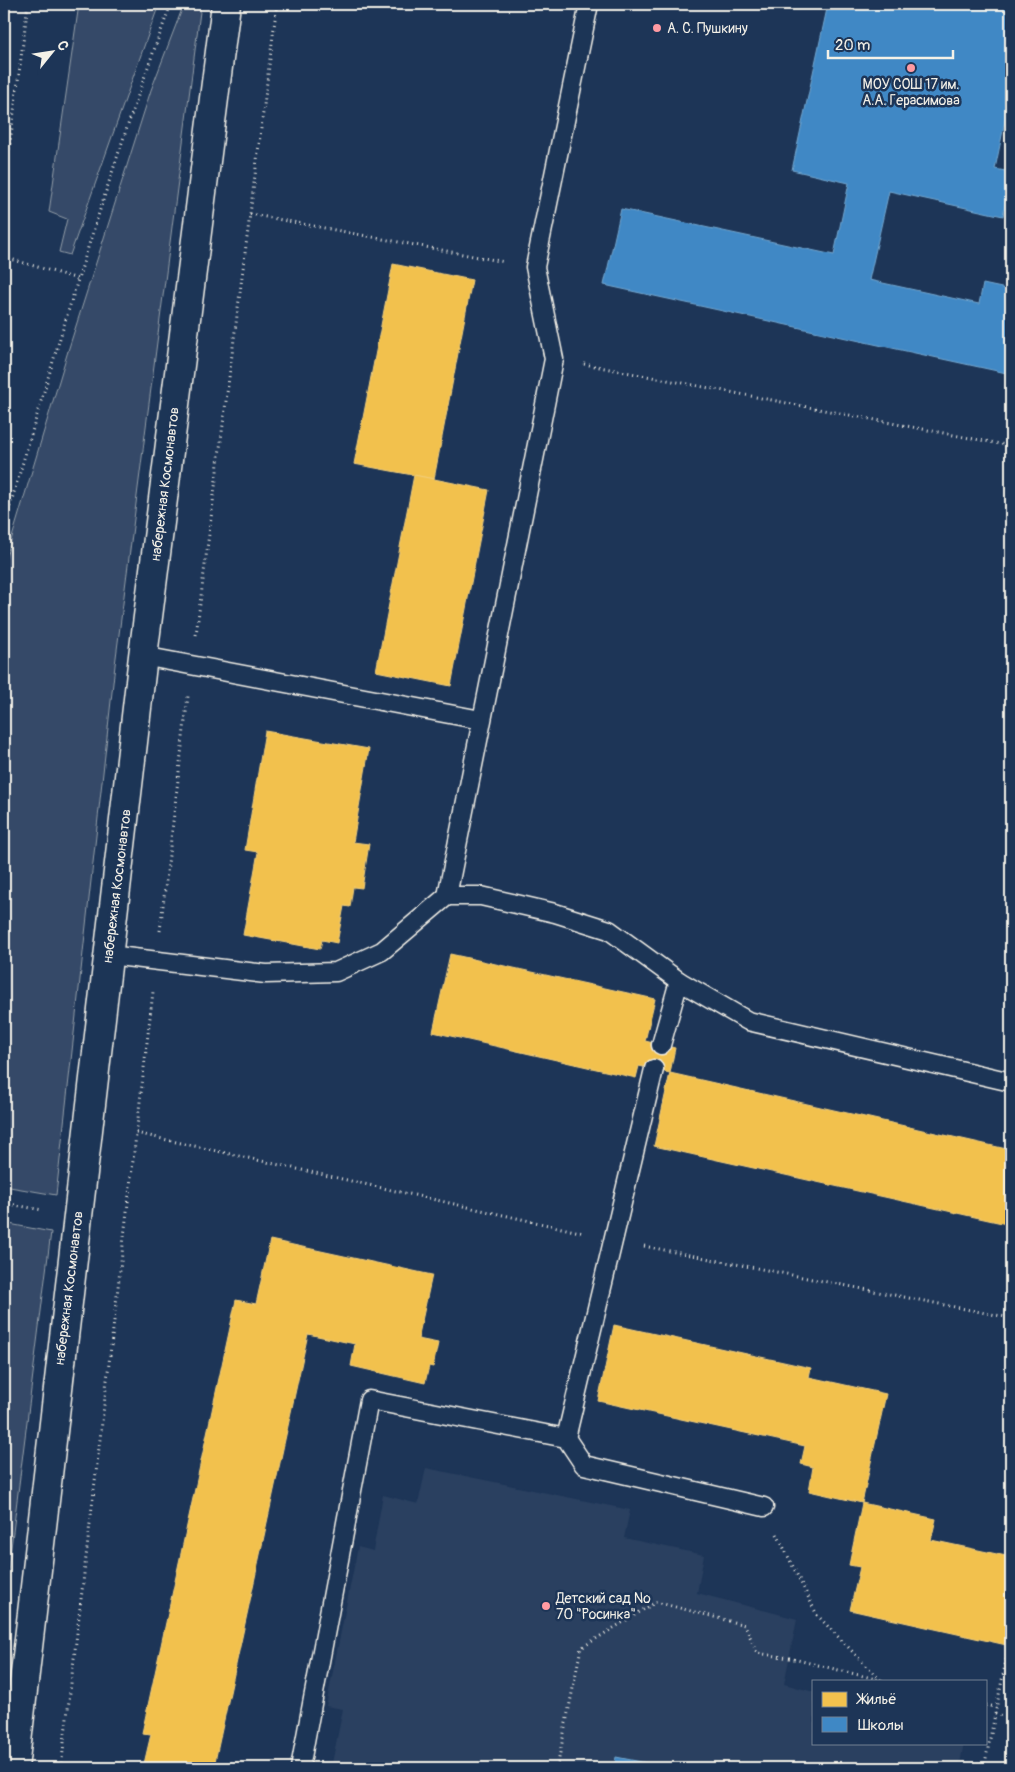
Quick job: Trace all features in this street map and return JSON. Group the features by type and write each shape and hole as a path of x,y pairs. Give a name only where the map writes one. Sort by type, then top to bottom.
{"street":[{"name":"набережная Космонавтов","path":"14,1768 143,656 226,4"}],"lane":[{"path":"109,955 266,974 336,972 382,950 447,896 554,359 535,268 589,4"},
{"path":"143,656 481,720"},
{"path":"447,896 481,896 555,913 609,930 679,981 748,1021 1011,1082"},
{"path":"661,1045 679,981"},
{"path":"566,1438 654,1069"},
{"path":"300,1768 369,1400 566,1438 584,1465 764,1507"}],"path":[{"path":"4,189 28,4"},
{"path":"4,526 78,279 139,89 171,4"},
{"path":"60,1768 192,665 277,4"},
{"path":"250,214 535,268"},
{"path":"4,257 78,279"},
{"path":"554,359 1011,446"},
{"path":"136,1133 613,1240 1011,1318"},
{"path":"4,1203 20,1206"},
{"path":"764,1507 817,1615 882,1680"},
{"path":"558,1768 581,1648 656,1602 745,1625 757,1653 789,1658 882,1680"},
{"path":"984,1768 1009,1646"},
{"path":"988,1705 996,1707"},
{"path":"995,1714 1011,1718"}],"shaded area":[{"path":"79,4 159,4 70,255 59,252 67,219 49,212"},
{"path":"184,4 201,4 115,665 56,1195 4,1186 4,564 68,351 151,90"},
{"path":"4,1223 51,1232 4,1603"},
{"name":"Детский сад № 70 \"Росинка\"","path":"426,1468 630,1510 624,1538 704,1555 697,1593 797,1619 784,1684 812,1691 812,1744 964,1744 959,1768 331,1768 343,1709 326,1706 358,1547 373,1551 383,1495 418,1504"}],"building: Жильё":[{"path":"393,264 472,280 434,479 354,464"},
{"path":"414,475 489,490 451,686 376,671"},
{"path":"265,731 369,749 353,842 369,844 362,888 353,887 350,907 344,906 337,943 322,940 320,949 243,935 258,852 245,850"},
{"path":"450,954 655,999 645,1041 675,1048 670,1073 639,1066 636,1078 433,1032"},
{"path":"670,1073 1011,1150 1011,1225 654,1146"},
{"path":"270,1240 432,1275 418,1339 438,1343 433,1367 429,1366 425,1383 351,1366 355,1344 308,1334 214,1766 223,1768 143,1768 151,1734 142,1733 236,1300 256,1304"},
{"path":"614,1325 811,1368 809,1377 886,1394 862,1503 809,1491 813,1467 801,1464 805,1446 598,1401"},
{"path":"862,1503 936,1519 931,1540 1011,1557 1011,1646 850,1610 860,1567 849,1565"}],"building: Школы":[{"path":"828,4 1011,4 1011,92 995,169 1011,172 1003,216 889,191 869,280 979,304 983,284 1011,290 1011,374 604,285 621,209 834,255 849,183 792,170"},
{"path":"616,1757 672,1768 614,1768"}],"place":[{"name":"А. С. Пушкину","path":"657,28"},
{"name":"МОУ СОШ 17 им. А.А. Герасимова","path":"911,68"},
{"name":"Детский сад № 70 \"Росинка\"","path":"546,1606"}]}
